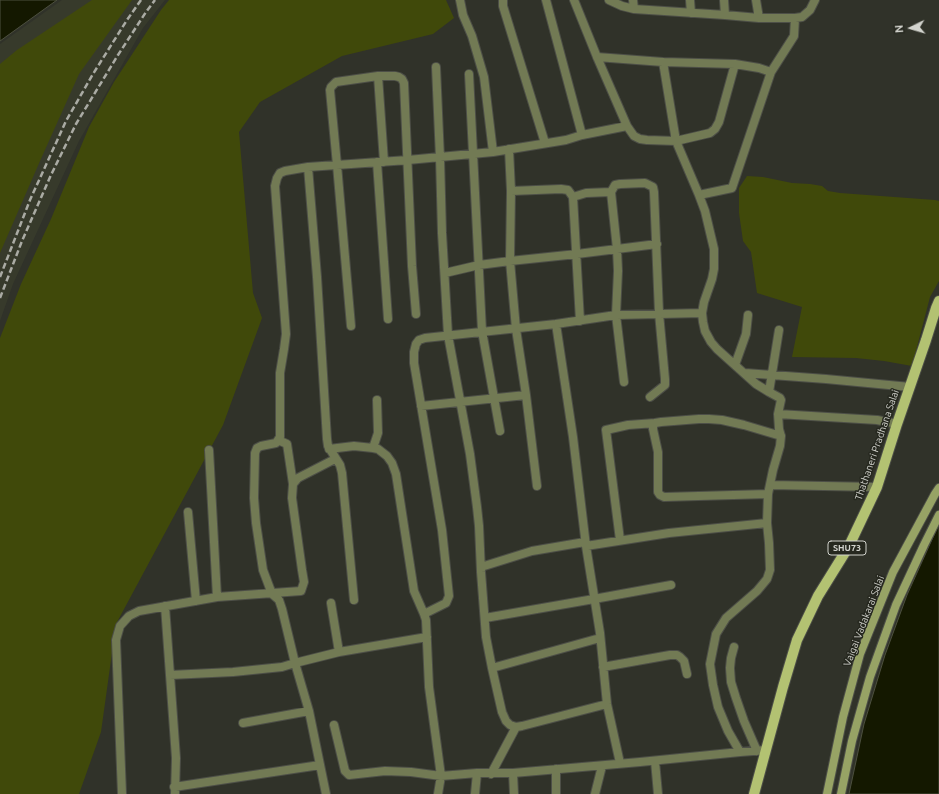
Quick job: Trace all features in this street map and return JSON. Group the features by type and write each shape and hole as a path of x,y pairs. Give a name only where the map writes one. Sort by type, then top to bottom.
{"main road":[{"name":"Thathaneri Pradhana Salai","path":"754,794 761,750 783,687 797,640 818,596 849,546 877,487 939,301"}],"street":[{"path":"460,0 463,15 472,36 484,77 493,152"},
{"path":"503,0 503,6 545,143"},
{"path":"546,0 582,135"},
{"path":"574,0 627,126 634,136 640,139 676,141 710,133 715,129 719,122 735,64"},
{"path":"609,0 622,6 634,9 758,18 802,17 810,10 815,0"},
{"path":"633,0 634,9"},
{"path":"690,0 691,13"},
{"path":"724,0 725,15"},
{"path":"756,0 758,18"},
{"path":"699,195 732,188 771,72 794,36 795,18"},
{"path":"597,56 663,62 735,64 759,68 771,72"},
{"path":"663,62 676,141 699,195 714,249 714,269 702,313 702,322 705,331 711,342 718,349 756,384 780,398 781,403 778,414 781,436 780,446 768,494 767,523 770,570 767,579 757,591 726,618 716,634 710,664 718,706 728,731 740,752"},
{"path":"436,67 442,233 448,335 470,454 480,526 481,567 486,637 502,712 506,721 510,725 516,727 607,704"},
{"path":"469,74 482,331 500,431"},
{"path":"378,76 388,319"},
{"path":"351,326 330,90 330,87 336,82 378,76 395,76 402,79 404,83 412,266 416,314"},
{"path":"326,794 309,711 295,663 282,609 279,600 272,594 263,570 256,523 254,498 255,453 257,448 261,446 276,443 280,436 280,373 286,334 275,186 276,178 280,173 285,171 308,167 440,158 493,152 566,140 582,135 627,126"},
{"path":"509,149 512,185 510,261 516,328 526,394 537,486"},
{"path":"308,167 317,277 327,439 329,449 340,465 342,473 354,600"},
{"path":"624,382 616,315 618,271 611,192 615,185 645,183 653,187 654,192 659,313 666,379 665,384 650,397"},
{"path":"511,191 561,189 568,190 573,197 580,321"},
{"path":"573,197 586,193 611,192"},
{"path":"444,272 479,265 657,244"},
{"path":"424,614 446,603 449,596 442,530 414,362 414,352 416,344 419,340 448,335 580,321 616,315 702,313"},
{"path":"735,365 746,334 748,315"},
{"path":"556,324 600,638 607,704 620,763"},
{"path":"769,392 779,330"},
{"path":"745,373 910,387"},
{"path":"421,406 526,394"},
{"path":"373,448 378,433 377,400"},
{"path":"778,414 877,420 897,424"},
{"path":"620,540 606,430 628,425 699,419 722,420 744,424 781,436"},
{"path":"655,423 653,429 658,452 658,492 660,495 664,497 768,494"},
{"path":"122,794 116,640 120,626 128,616 139,611 216,597 301,591 304,582 292,498 293,484 287,444 278,440"},
{"path":"329,449 354,446 378,449 387,456 392,463 396,474 414,591 426,620 429,687 441,776 438,794"},
{"path":"209,450 216,597"},
{"path":"293,484 298,478 335,459"},
{"path":"770,485 877,487"},
{"name":"Vaigai Vadakarai Salai","path":"827,794 842,717 860,654 893,572 939,488"},
{"path":"188,512 196,601"},
{"path":"841,794 852,741 872,669 896,605 939,515"},
{"path":"481,567 532,551 669,533 767,523"},
{"path":"485,618 671,585"},
{"path":"331,603 339,652"},
{"path":"165,606 176,758 174,790 320,764"},
{"path":"170,675 233,672 282,667 339,652 427,637"},
{"path":"492,668 600,638"},
{"path":"334,725 345,771 349,775 385,771 411,772 441,776 477,773 513,773 602,766 761,750 741,713 731,682 730,658 734,647"},
{"path":"603,667 677,655 684,661 687,674"},
{"path":"243,723 309,711"},
{"path":"492,774 516,727"},
{"path":"655,761 658,794"},
{"path":"595,794 602,766"},
{"path":"556,769 556,794"},
{"path":"476,794 477,773"},
{"path":"513,773 514,794"}],"shaded area":[{"path":"0,0 57,0 0,41"},
{"path":"62,0 165,0 143,28 79,141 13,284 0,321 0,44"},
{"path":"939,524 939,794 849,794 864,724 885,655 907,595"}],"green space":[{"path":"92,0 132,0 79,74 0,253 0,64 17,50"},
{"path":"169,0 446,0 454,18 433,34 342,56 260,102 239,132 253,293 262,318 223,425 116,624 101,732 79,794 0,794 0,338 21,284 51,219 89,127 114,82"},
{"path":"747,176 822,186 828,191 840,193 939,201 939,281 930,297 912,366 856,358 792,357 802,307 757,293 751,252 743,241 739,213 739,188"}],"railway":[{"path":"0,277 30,200 66,121 93,74 141,0"},
{"path":"0,298 22,241 51,175 76,124 118,55 155,0"}]}
